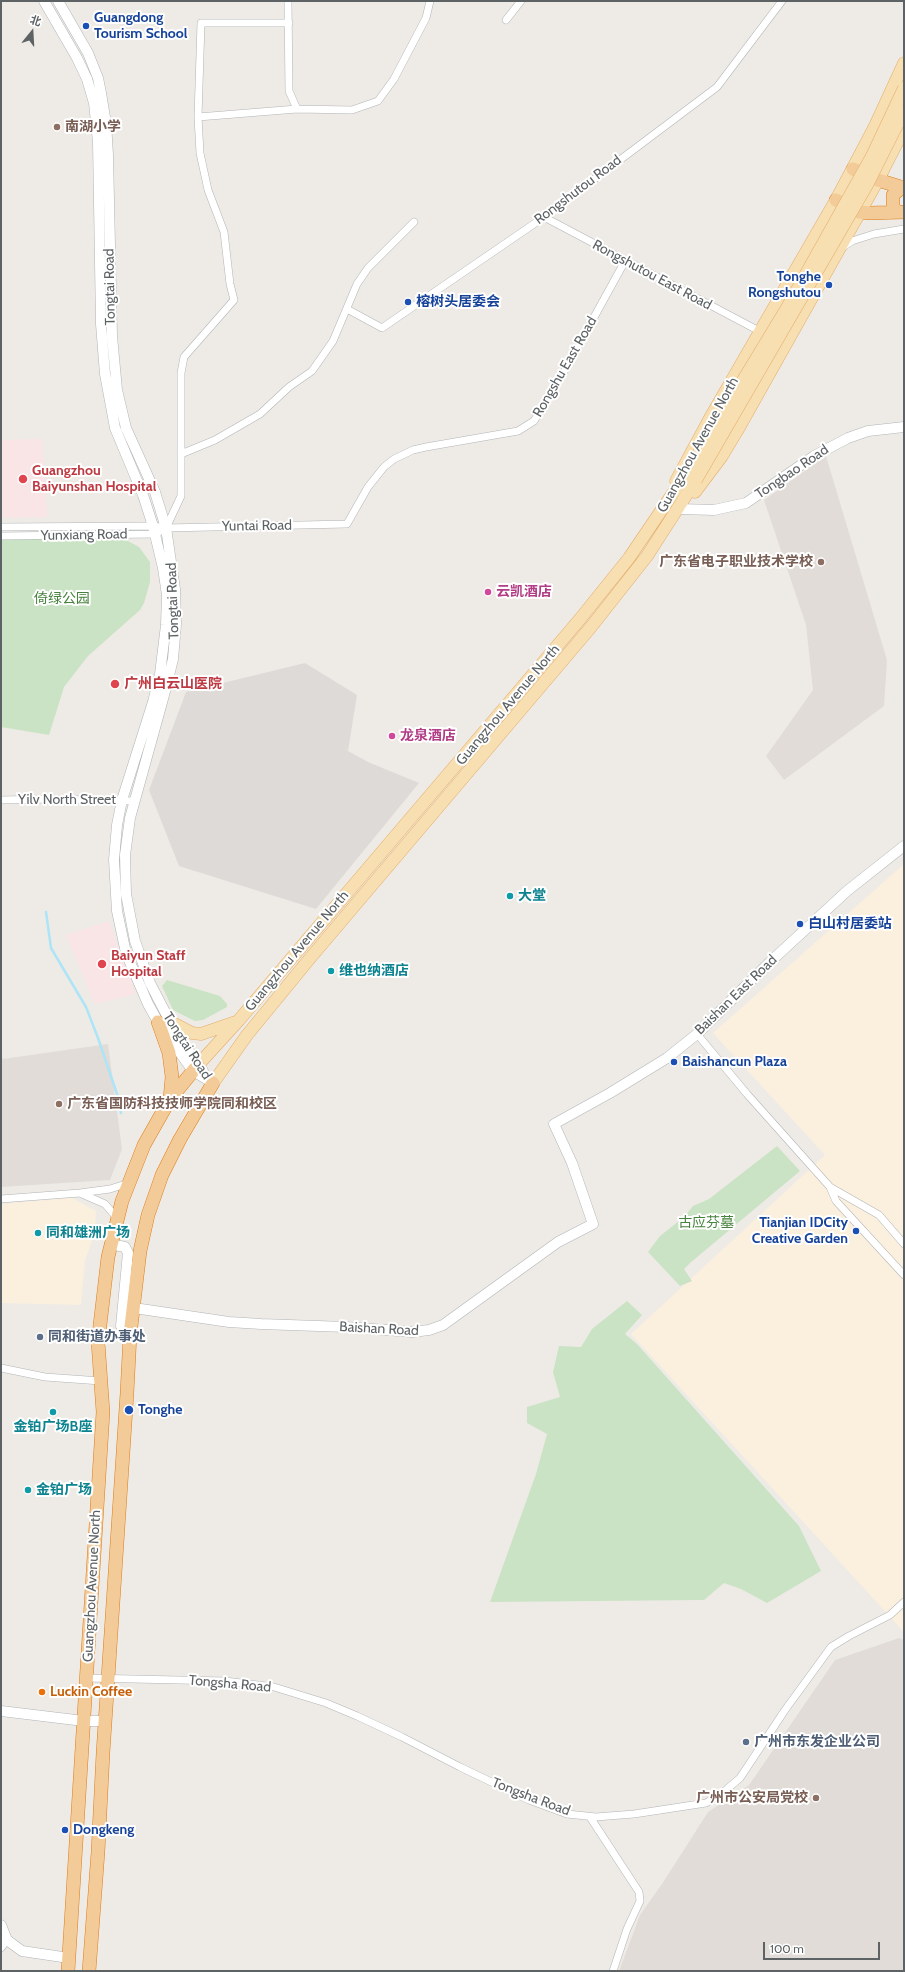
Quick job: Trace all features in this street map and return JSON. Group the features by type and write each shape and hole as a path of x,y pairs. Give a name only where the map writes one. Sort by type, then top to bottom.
{"highway":[{"path":"853,169 878,180 903,187"},
{"path":"900,212 893,207 893,195 903,187"},
{"path":"836,200 859,212 900,212"},
{"path":"164,1022 172,1077 170,1099"},
{"name":"Guangzhou Avenue North","path":"68,1971 103,1412 98,1356 100,1322 110,1244 129,1183 149,1134 170,1099 196,1068"},
{"name":"Guangzhou Avenue North","path":"89,1971 98,1852 104,1721 130,1335 140,1251 152,1202 171,1157 213,1083"}],"main road":[{"name":"Tongtai Road","path":"44,1 77,58 87,79 94,102 99,156 101,324 105,374 115,428 143,495 154,530 163,568 167,595 165,645 153,702 122,800 115,843 115,887 117,911 126,953 140,987 196,1068 213,1083"},
{"name":"Tongtai Road","path":"58,1 88,53 101,93 106,123 108,155 112,341 117,390 126,428 155,492 166,528 175,589 176,624 174,647 166,688 133,800 125,855 126,894 129,917 135,941 164,1022"},
{"name":"Guangzhou Avenue North","path":"213,1083 247,1035 311,957 555,672 639,566 673,506 677,479 689,456 853,169 890,96 904,63"},
{"name":"Guangzhou Avenue North","path":"691,477 872,156 904,88"},
{"name":"Guangzhou Avenue North","path":"691,477 867,185 904,111"},
{"name":"Guangzhou Avenue North","path":"196,1068 300,949 575,625 673,506 696,490 722,456 878,180 904,129"},
{"path":"810,246 832,259"},
{"name":"Tongbao Road","path":"673,506 714,510 746,503 814,456 848,438 868,431 904,427"},
{"path":"673,506 691,477"},
{"name":"Baishan East Road","path":"593,1224 572,1163 554,1124 641,1075 667,1058 697,1034 815,920 862,879 904,846"},
{"path":"300,949 311,957"},
{"path":"164,1022 192,1033 201,1034 239,1020"},
{"name":"Baishan Road","path":"134,1308 243,1323 352,1327 412,1332 429,1330 443,1325 465,1310 558,1242 593,1224"},
{"path":"110,1244 125,1247 128,1253 121,1326 130,1335"},
{"path":"1,1711 84,1721 104,1721"},
{"path":"1,1924 4,1944 22,1951 69,1958"}],"street":[{"path":"288,1 289,91 297,109"},
{"path":"198,117 297,109 352,110 378,101 394,79 426,18 430,1"},
{"path":"506,20 521,1"},
{"name":"Rongshutou Road","path":"347,309 382,328 544,217 717,87 782,1"},
{"path":"166,528 181,496 181,373 184,357 234,300 230,284 224,232 208,190 200,153 198,117 201,23 288,23"},
{"name":"Rongshutou East Road","path":"544,217 761,332"},
{"path":"181,454 215,440 260,414 289,387 312,371 333,341 357,284 368,268 414,222"},
{"path":"832,259 842,248 852,241 874,234 904,229"},
{"name":"Rongshu East Road","path":"347,524 372,482 384,467 403,455 426,447 518,431 534,421 557,383 625,261"},
{"name":"Yuntai Road","path":"154,530 166,528 347,524"},
{"name":"Yunxiang Road","path":"1,527 154,530"},
{"name":"Yunxiang Road","path":"1,536 154,530"},
{"name":"Yilv North Street","path":"1,800 133,800"},
{"path":"697,1034 752,1100 830,1188 836,1201 904,1275"},
{"path":"1,1199 80,1193 110,1189 129,1183"},
{"path":"830,1188 879,1215 904,1244"},
{"path":"80,1193 104,1204 117,1218"},
{"path":"1,1368 33,1375 101,1381"},
{"name":"Tongsha Road","path":"86,1678 260,1684 326,1703 357,1716 402,1737 460,1768 530,1800 566,1814 590,1817 634,1814 706,1803 720,1795 740,1778 785,1710 831,1647 890,1615 904,1602"},
{"path":"590,1817 639,1892 640,1901 627,1929 613,1971"}],"shaded area":[{"name":"Guangzhou Baiyunshan Hospital","path":"42,439 47,517 1,518 1,440"},
{"name":"广东省电子职业技术学校","path":"826,456 887,660 884,706 784,780 766,756 813,690 806,625 764,500"},
{"path":"305,663 357,695 348,751 368,762 419,783 316,909 179,866 149,790 186,692"},
{"path":"904,864 904,1632 631,1334 825,1155 713,1033"},
{"name":"Baiyun Staff Hospital","path":"109,921 136,994 95,1004 66,935"},
{"name":"广东省国防科技技师学院同和校区","path":"108,1044 122,1149 110,1180 1,1187 1,1055 3,1059"},
{"path":"72,1198 96,1211 95,1231 85,1261 81,1305 1,1303 1,1204"},
{"name":"广州市公安局党校","path":"899,1638 904,1640 904,1971 619,1971 640,1915 662,1884 708,1812 749,1785 835,1660"}],"green space":[{"name":"倚绿公园","path":"116,537 139,547 150,562 150,582 144,603 140,610 88,656 64,687 49,735 1,727 1,539"},
{"path":"167,980 220,996 227,1004 227,1007 203,1020 195,1021 173,1010 162,986"},
{"name":"古应芬墓","path":"777,1146 800,1171 690,1263 684,1269 692,1281 680,1286 648,1252 660,1236 684,1217 693,1206 709,1199"},
{"path":"627,1301 642,1315 625,1334 637,1344 799,1526 821,1571 767,1603 741,1589 724,1583 704,1600 490,1602 536,1474 547,1434 527,1423 527,1407 560,1397 553,1372 559,1346 581,1347 592,1329"}],"waterway":[{"path":"46,912 51,948 86,1007 118,1097 121,1113"}],"place":[{"name":"Guangdong Tourism School","path":"86,26"},
{"name":"南湖小学","path":"57,127"},
{"name":"Tonghe Rongshutou","path":"829,285"},
{"name":"榕树头居委会","path":"408,302"},
{"name":"Guangzhou Baiyunshan Hospital","path":"23,479"},
{"name":"广东省电子职业技术学校","path":"821,562"},
{"name":"云凯酒店","path":"488,592"},
{"name":"广州白云山医院","path":"115,684"},
{"name":"龙泉酒店","path":"392,736"},
{"name":"大堂","path":"510,896"},
{"name":"白山村居委站","path":"800,924"},
{"name":"Baiyun Staff Hospital","path":"102,964"},
{"name":"维也纳酒店","path":"331,971"},
{"name":"Baishancun Plaza","path":"674,1062"},
{"name":"广东省国防科技技师学院同和校区","path":"59,1104"},
{"name":"Tianjian IDCity Creative Garden","path":"856,1231"},
{"name":"同和雄洲广场","path":"38,1233"},
{"name":"同和街道办事处","path":"40,1337"},
{"name":"Tonghe","path":"129,1410"},
{"name":"金铂广场B座","path":"53,1412"},
{"name":"金铂广场","path":"28,1490"},
{"name":"Luckin Coffee","path":"42,1692"},
{"name":"广州市东发企业公司","path":"746,1742"},
{"name":"广州市公安局党校","path":"816,1798"},
{"name":"Dongkeng","path":"65,1830"}]}
